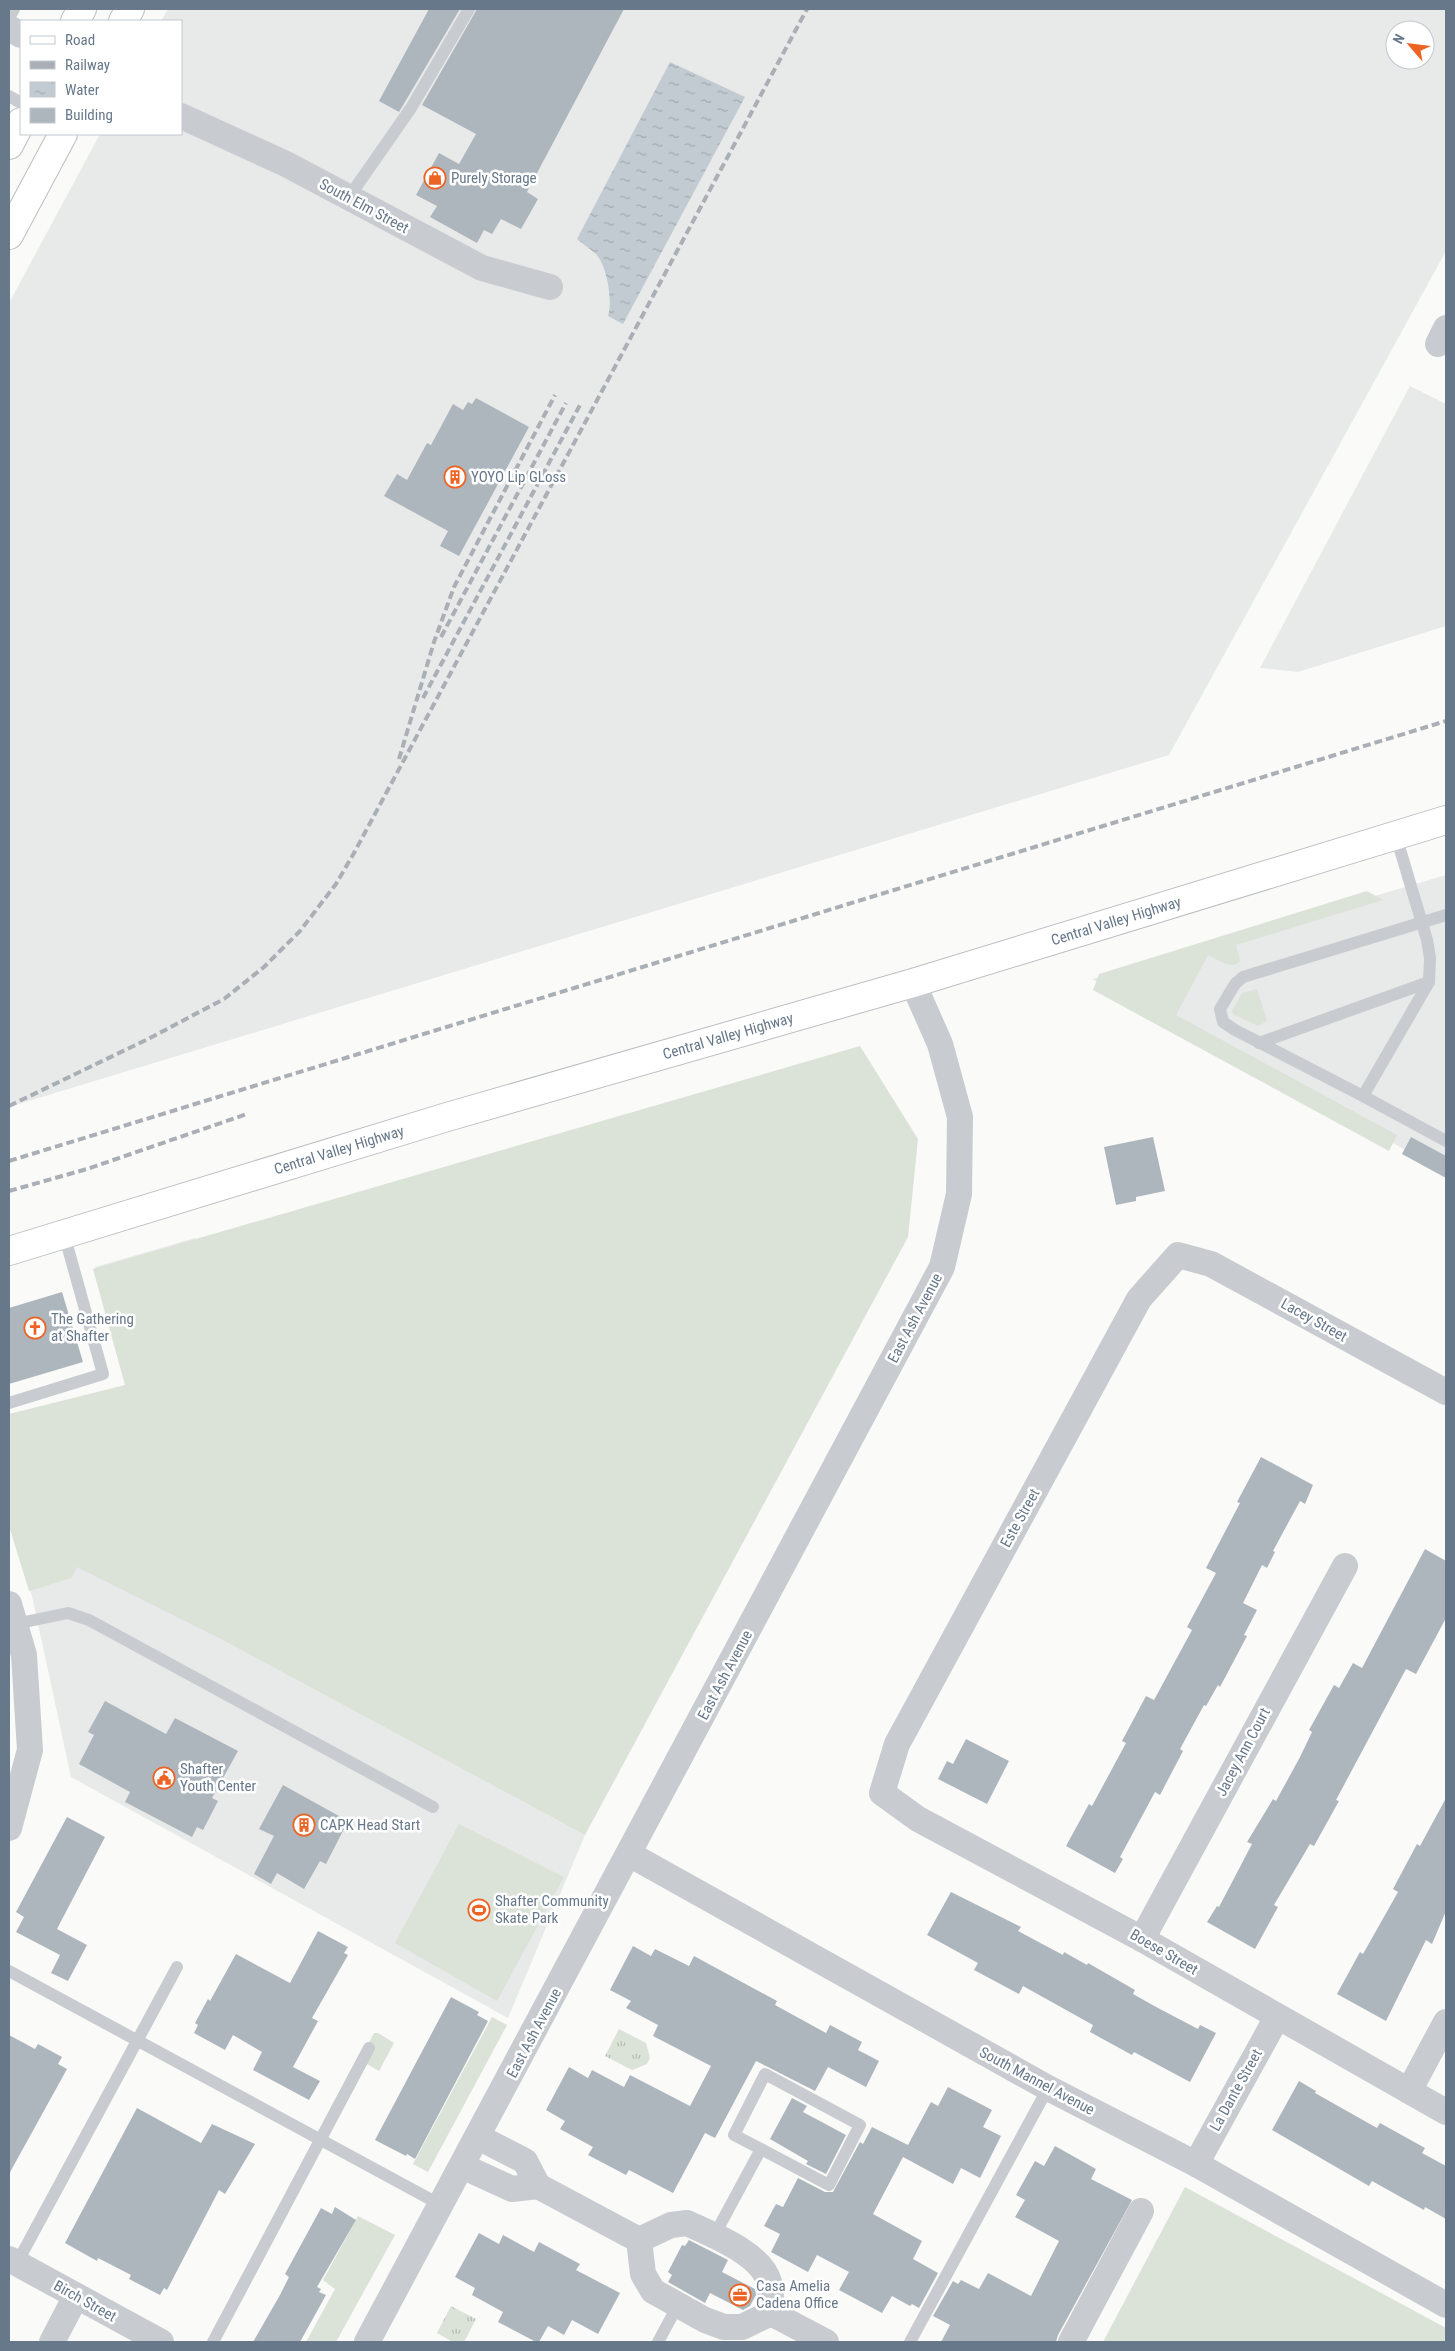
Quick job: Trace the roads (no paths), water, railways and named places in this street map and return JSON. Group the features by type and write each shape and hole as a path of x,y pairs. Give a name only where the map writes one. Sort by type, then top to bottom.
{"main road":[{"path":"76,20 82,9"},
{"path":"124,20 130,9"},
{"path":"9,146 20,124"},
{"path":"9,236 62,135"},
{"name":"Central Valley Highway","path":"9,1251 447,1116 913,983 1446,820"}],"street":[{"path":"9,28 20,34"},
{"name":"South Elm Street","path":"182,116 286,164 482,268 550,287"},
{"name":"East Ash Avenue","path":"367,2342 942,1267 959,1194 960,1117 940,1044 913,983"},
{"name":"Lacey Street","path":"1178,1255 1211,1264 1446,1392"},
{"name":"Este Street","path":"882,1793 897,1744 1139,1299 1178,1255"},
{"name":"Jacey Ann Court","path":"1142,1939 1344,1566"},
{"path":"9,1828 30,1750 24,1654 12,1614"},
{"name":"Boese Street","path":"882,1793 918,1820 1142,1939 1446,2112"},
{"name":"South Mannel Avenue","path":"629,1854 1048,2088 1196,2164 1446,2305"},
{"name":"La Dante Street","path":"1196,2164 1277,2017"},
{"path":"1409,2091 1446,2022"},
{"path":"478,2137 525,2161 538,2186 639,2240"},
{"path":"462,2166 512,2189 538,2186"},
{"path":"1071,2342 1141,2212"},
{"path":"639,2240 671,2225 687,2223 714,2236 760,2263 769,2282 771,2313"},
{"path":"639,2240 643,2274 653,2291 706,2320 724,2327 742,2327 771,2313"},
{"name":"Birch Street","path":"13,2261 161,2342"},
{"path":"52,2342 76,2296"},
{"path":"771,2313 826,2342"}],"lane":[{"path":"9,18 14,9"},
{"path":"349,198 411,108 469,9"},
{"path":"9,96 20,102"},
{"path":"1363,1096 1429,982 1430,958 1422,921 1396,836"},
{"path":"1446,915 1243,977 1235,984 1220,1009 1223,1022 1259,1043 1446,1141"},
{"path":"1259,1043 1429,982"},
{"path":"9,1402 103,1374 64,1234"},
{"path":"12,1614 68,1612 89,1620 433,1807"},
{"path":"13,2261 177,1968"},
{"path":"9,1971 441,2205"},
{"path":"213,2342 370,2048"},
{"path":"766,2074 860,2125 829,2185 761,2149 734,2135 766,2074"},
{"path":"910,2342 1048,2088"},
{"path":"714,2236 761,2149"},
{"path":"658,2342 678,2304"}],"water":[{"path":"670,62 745,97 623,324 608,316 610,302 608,284 600,259 577,239"}],"railway":[{"path":"9,1106 148,1039 224,999 264,967 300,931 336,884 807,9"},
{"path":"399,759 434,642 454,587 555,395"},
{"path":"441,637 566,403"},
{"path":"423,698 580,405"},
{"path":"9,1161 1446,721"},
{"path":"9,1191 87,1169 247,1114"}],"place":[{"name":"Purely Storage","path":"435,178"},
{"name":"YOYO Lip GLoss","path":"455,477"},
{"name":"The Gathering at Shafter","path":"35,1328"},
{"name":"Shafter Youth Center","path":"164,1778"},
{"name":"CAPK Head Start","path":"304,1825"},
{"name":"Shafter Community Skate Park","path":"479,1910"},
{"name":"Casa Amelia Cadena Office","path":"740,2295"}]}
